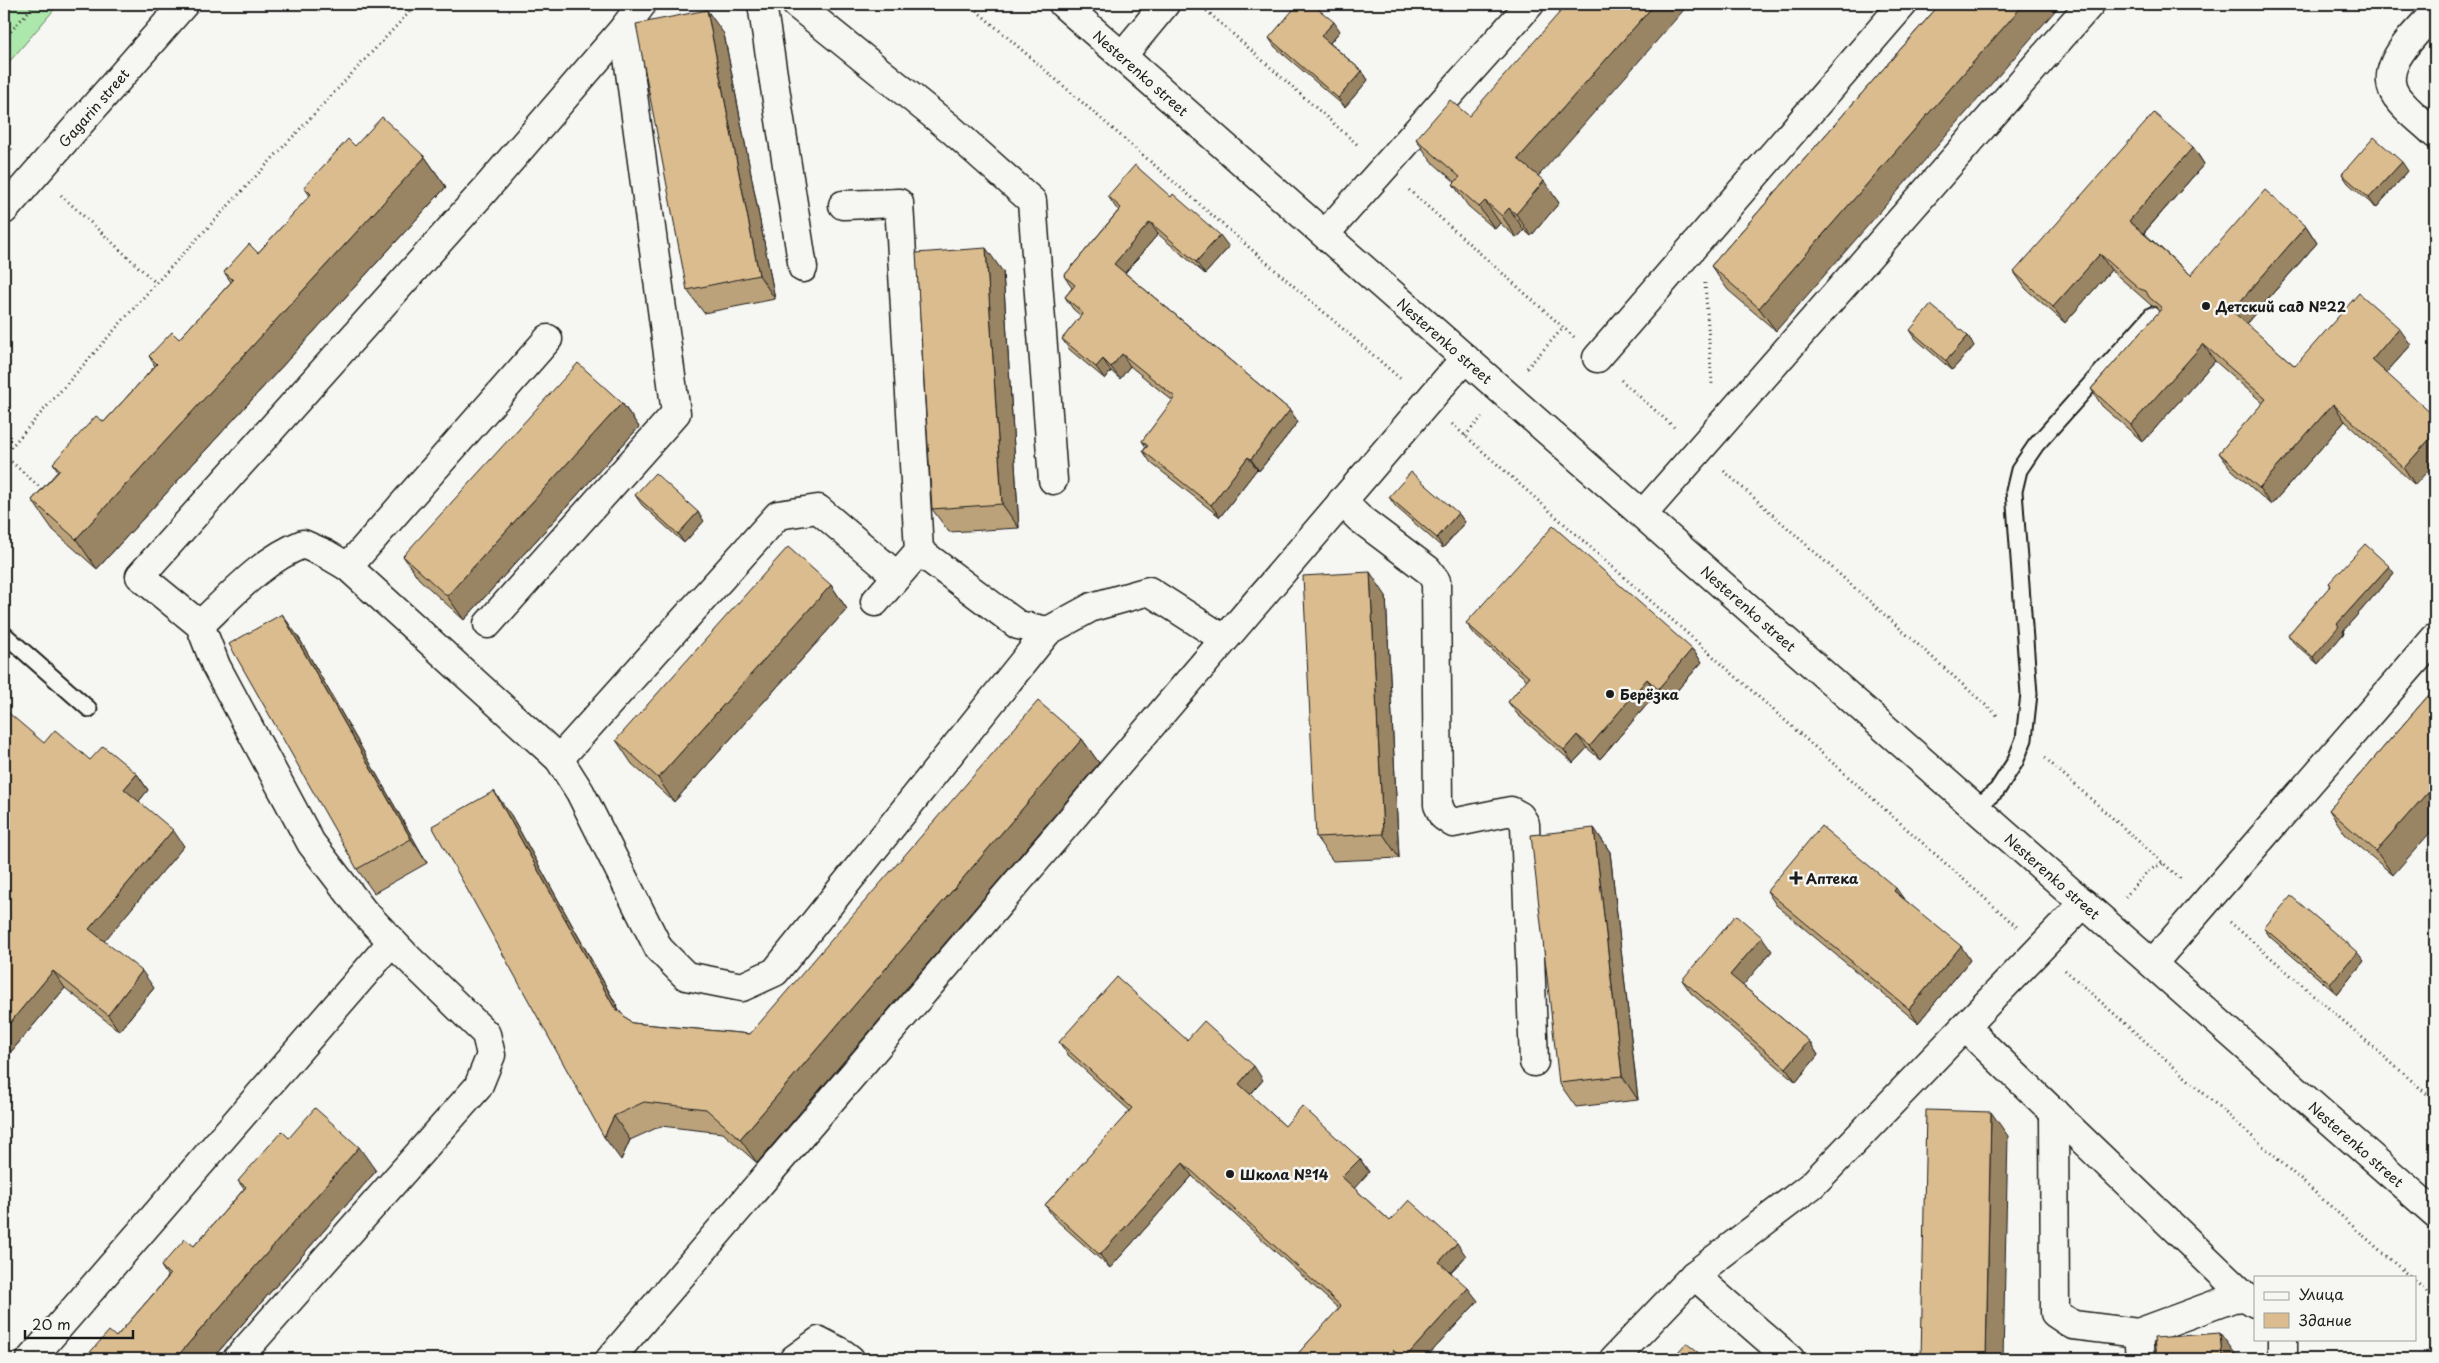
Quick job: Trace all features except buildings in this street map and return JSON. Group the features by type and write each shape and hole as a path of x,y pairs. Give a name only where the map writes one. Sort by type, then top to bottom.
{"street":[{"name":"Gagarin street","path":"4,210 184,4"},
{"path":"238,1359 478,1087 491,1055 486,1034 363,911 311,843 216,666 200,625 140,576 477,198 624,28 642,4"},
{"path":"762,4 803,268"},
{"path":"796,4 951,129 1032,202 1052,480"},
{"name":"Nesterenko street","path":"1063,4 2435,1213"},
{"path":"1122,56 1165,4"},
{"path":"1325,234 1530,4"},
{"path":"1597,358 1903,4"},
{"path":"1643,514 2090,4"},
{"path":"2435,12 2399,54 2391,70 2392,86 2399,101 2435,134"},
{"path":"488,624 676,413 624,28"},
{"path":"843,205 899,203 919,551 875,602"},
{"path":"348,568 548,339"},
{"path":"610,1359 1465,358"},
{"path":"1342,501 1359,518 1428,570 1436,581 1438,805 1443,816 1453,823 1511,811 1520,816 1525,824 1534,1062"},
{"path":"559,760 778,515 818,509 897,576"},
{"path":"200,625 256,572 283,552 303,544 326,554 348,568 559,760 580,792 659,949 686,976 742,986 775,972 1048,631 1092,607 1148,591 1224,639"},
{"path":"919,551 1018,625 1048,631"},
{"path":"2153,964 2435,638"},
{"path":"1614,1359 1694,1275 1812,1186 2084,903"},
{"path":"31,1359 392,942"},
{"path":"1965,1027 2250,1300"},
{"path":"2054,1112 2055,1313 2073,1325 2139,1346 2233,1298 2250,1300"},
{"path":"1694,1275 1790,1359"},
{"path":"2283,1340 2284,1359"},
{"path":"794,1359 819,1341 842,1352 850,1359"}],"lane":[{"path":"1976,808 1997,790 2015,762 2024,740 2029,694 2014,491 2019,470 2036,445 2152,314"},
{"path":"4,634 89,709"}],"path":[{"path":"4,40 35,4"},
{"path":"47,493 4,455 156,283 417,4"},
{"path":"969,4 1427,402 2409,1276"},
{"path":"1199,4 1597,358 1708,441 2024,740 2435,1102"},
{"path":"4,142 156,283"},
{"path":"1702,238 1708,441"},
{"path":"2416,1282 2435,1299"}],"green space":[{"path":"4,4 59,4 4,68"}],"place":[{"name":"Детский сад №22","path":"2206,306"},
{"name":"Берёзка","path":"1610,694"},
{"name":"Аптека","path":"1796,878"},
{"name":"Школа №14","path":"1230,1174"}]}
